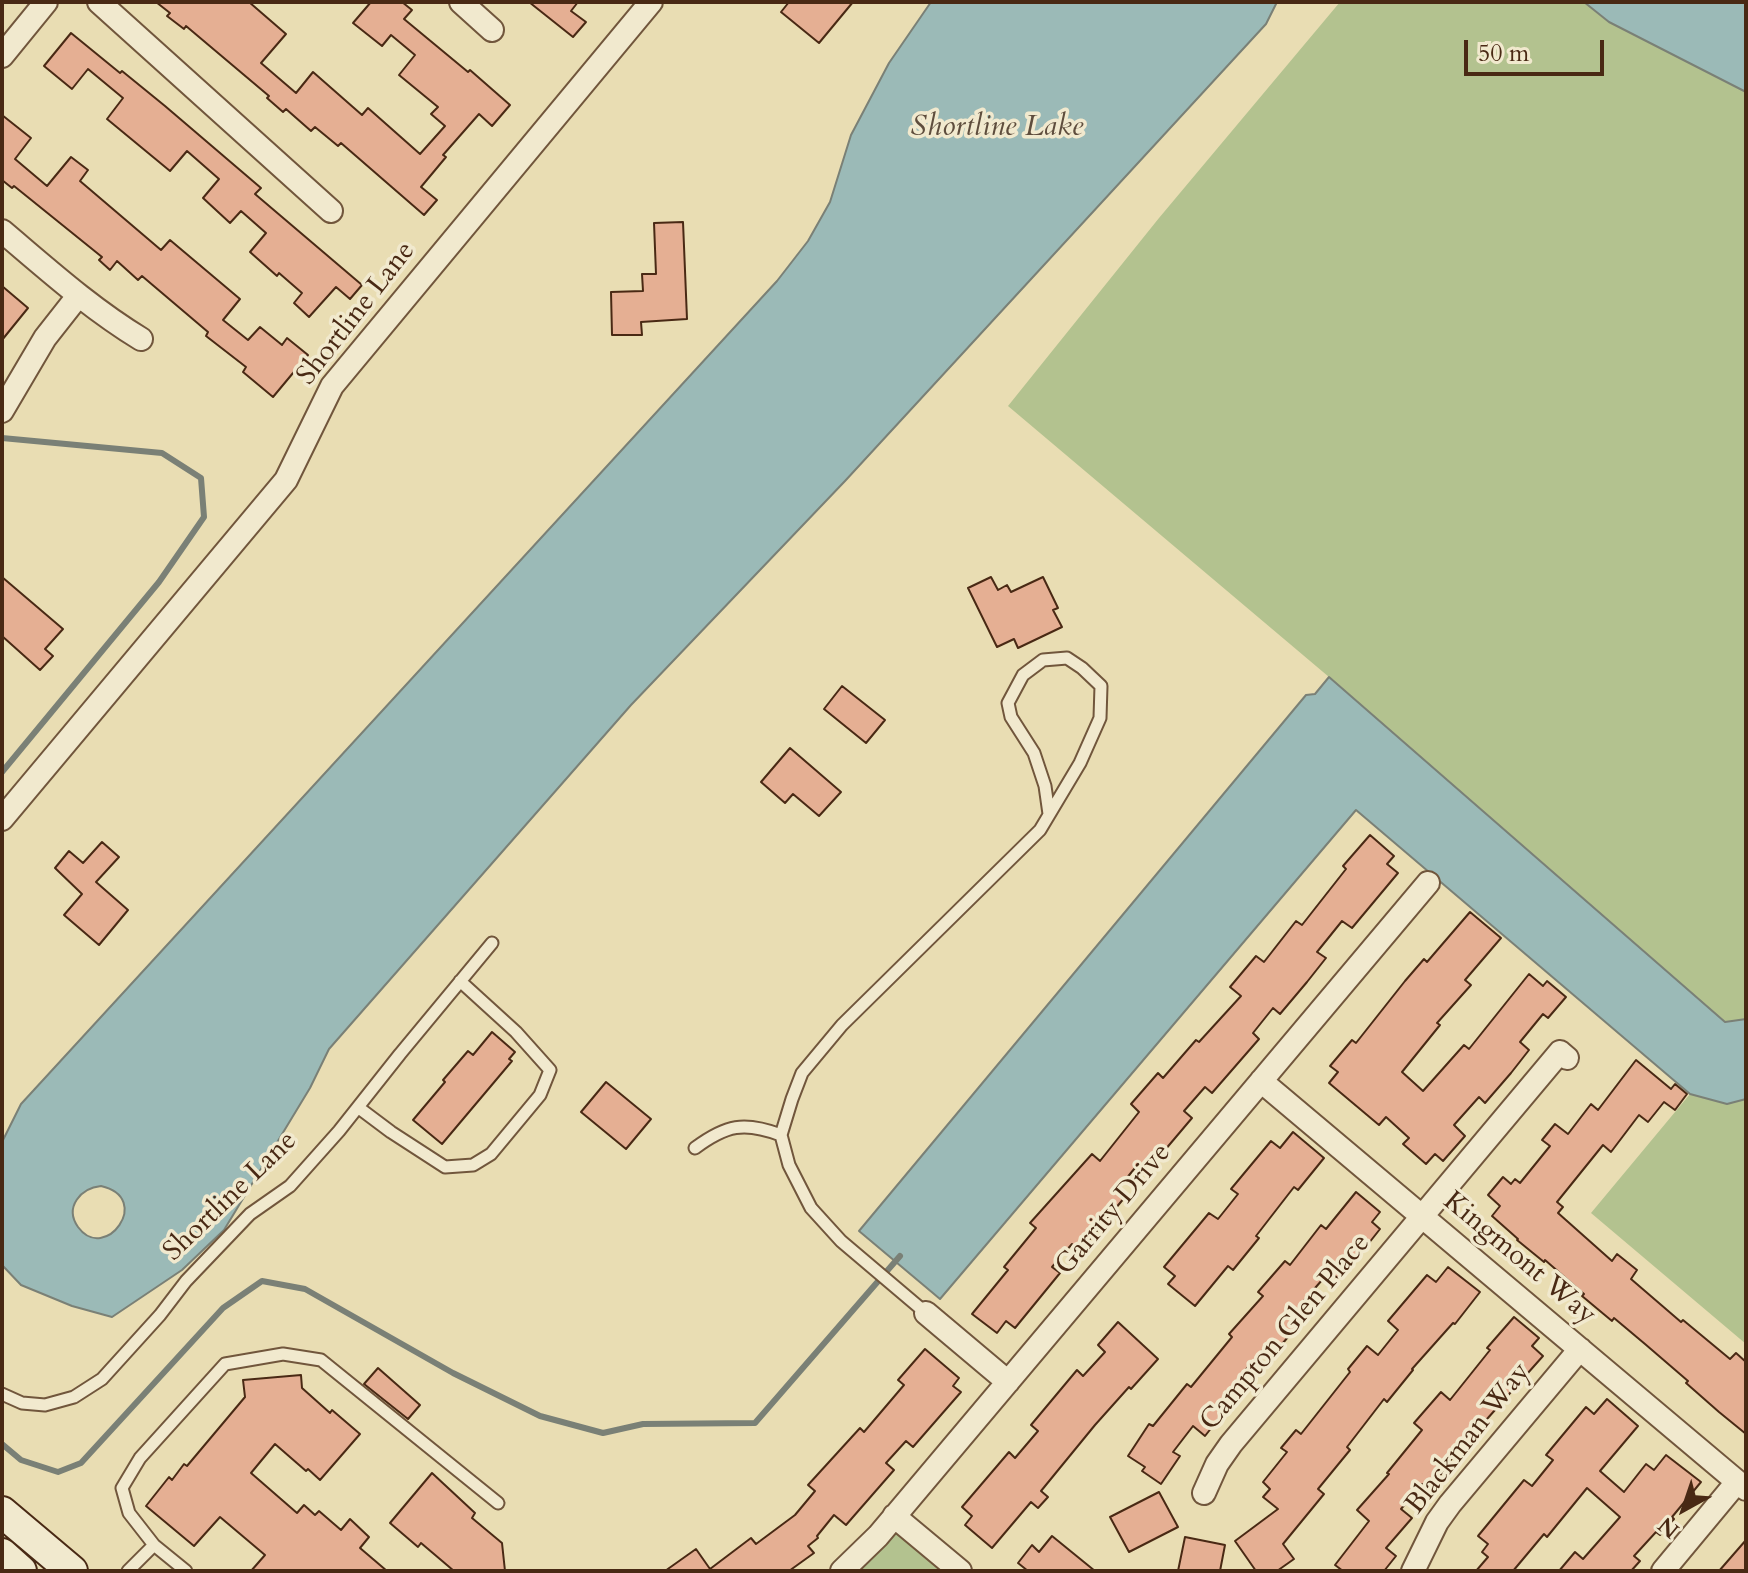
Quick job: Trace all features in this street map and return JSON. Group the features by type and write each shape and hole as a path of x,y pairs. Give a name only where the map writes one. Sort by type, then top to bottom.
{"main road":[{"path":"2,1512 72,1571"},
{"path":"2,1554 21,1571"}],"street":[{"path":"2,56 46,2"},
{"path":"99,2 331,211"},
{"path":"461,2 492,30"},
{"name":"Shortline Lane","path":"2,819 286,480 332,386 651,2"},
{"path":"2,231 78,296 141,339"},
{"path":"2,411 45,338 78,296"},
{"name":"Garrity Drive","path":"842,1571 878,1536 1428,883"},
{"name":"Campton Glen Place","path":"1204,1493 1217,1464 1231,1444 1560,1052 1567,1058"},
{"name":"Kingmont Way","path":"1261,1081 1742,1486"},
{"path":"926,1313 1008,1382"},
{"name":"Blackman Way","path":"1413,1571 1437,1522 1450,1504 1580,1349"},
{"path":"1663,1571 1742,1486"},
{"path":"894,1516 960,1571"}],"lane":[{"path":"926,1313 841,1241 811,1208 789,1165 781,1135 802,1073 842,1025 1040,830 1080,763 1100,718 1101,686 1067,658 1043,660 1023,675 1008,703 1011,717 1034,753 1045,786 1049,814"},
{"name":"Shortline Lane","path":"2,1394 22,1403 45,1405 74,1397 102,1379 186,1281 250,1214 290,1186 359,1108 492,943"},
{"path":"359,1108 445,1167 473,1165 491,1154 540,1095 550,1070 516,1032 460,981"},
{"path":"695,1148 715,1134 735,1127 763,1128 781,1135"},
{"path":"186,1571 154,1545 129,1513 122,1488 140,1458 225,1364 283,1354 321,1360 498,1503"},
{"path":"128,1571 154,1545"}],"green space":[{"path":"1340,2 1584,2 1609,22 1746,92 1746,1019 1725,1022 1329,677 1008,406 1159,218"},
{"path":"1690,1094 1727,1104 1746,1099 1746,1344 1591,1213"},
{"path":"894,1516 959,1571 854,1571"}],"water":[{"name":"Shortline Lake","path":"931,2 1277,2 1266,24 845,481 631,705 329,1049 310,1088 224,1230 182,1270 112,1317 72,1306 21,1285 2,1265 2,1142 21,1104 777,281 808,241 830,202 851,135 889,63","holes":["101,1186 116,1193 124,1203 120,1225 100,1238 89,1236 78,1227 73,1212 81,1195"]},
{"path":"1584,2 1746,2 1746,92 1609,22"},
{"path":"1329,677 1725,1022 1746,1019 1746,1099 1727,1104 1690,1094 1356,810 940,1299 859,1231 1306,695 1315,694"}],"building":[{"path":"156,2 249,2 286,34 261,63 296,93 313,72 362,115 368,108 420,154 445,126 431,114 438,107 399,75 415,55 391,35 382,46 353,23 371,2 402,2 412,10 404,19 510,105 492,126 479,114 443,155 446,157 421,187 437,200 424,215 341,143 338,146 315,127 311,131 286,109 283,112 267,98 269,96 186,26 184,29 167,16 170,13"},
{"path":"529,2 578,2 571,11 586,22 573,37"},
{"path":"789,2 853,2 819,43 781,12"},
{"path":"71,33 165,106 261,188 255,194 362,285 350,299 336,287 309,317 294,303 302,293 250,252 266,233 241,211 230,223 203,198 219,179 187,151 170,171 107,119 123,98 88,69 72,89 44,66"},
{"path":"2,115 31,138 15,159 47,186 71,157 88,170 80,181 161,250 170,240 240,299 223,320 248,340 260,327 282,345 287,338 308,355 273,397 243,372 246,367 206,336 208,332 142,276 138,280 117,261 110,270 99,260 102,257 14,186 12,188 2,180"},
{"path":"683,222 687,319 641,322 642,335 612,335 611,292 643,291 642,274 656,274 654,223"},
{"path":"2,286 28,308 2,340"},
{"path":"2,577 63,629 45,649 53,656 40,670 2,636"},
{"path":"991,577 998,590 1007,585 1011,592 1043,577 1058,608 1053,610 1062,627 1018,648 1014,639 997,647 968,588"},
{"path":"842,686 885,720 866,743 824,709"},
{"path":"790,748 841,792 819,816 793,794 785,803 761,782"},
{"path":"1370,835 1394,856 1387,864 1398,873 1352,928 1342,921 1317,952 1326,958 1307,982 1280,1014 1273,1008 1253,1033 1259,1039 1212,1093 1205,1087 1184,1111 1192,1118 1148,1170 1139,1163 1117,1190 1125,1197 1080,1251 1072,1244 1052,1267 1060,1273 1015,1328 1006,1321 997,1333 972,1314 1008,1270 1004,1267 1036,1228 1030,1223 1092,1154 1100,1161 1139,1112 1131,1104 1158,1073 1163,1078 1241,996 1230,987 1256,956 1264,962 1296,921 1302,925 1346,869 1343,866"},
{"path":"102,842 119,857 96,882 128,910 99,945 64,915 82,894 55,868 69,851 83,863"},
{"path":"1470,912 1501,938 1465,980 1471,985 1437,1023 1440,1025 1402,1072 1423,1091 1464,1045 1469,1049 1529,974 1543,986 1547,981 1566,997 1548,1018 1543,1014 1520,1042 1529,1050 1485,1103 1479,1097 1454,1125 1465,1136 1443,1161 1435,1154 1426,1164 1403,1144 1409,1138 1386,1117 1379,1125 1329,1083 1338,1072 1330,1066 1352,1040 1356,1043 1424,959 1427,962"},
{"path":"492,1032 515,1052 509,1059 512,1061 442,1144 413,1120 468,1051 473,1055"},
{"path":"1636,1060 1671,1089 1675,1084 1687,1094 1675,1110 1664,1102 1648,1122 1639,1115 1611,1152 1603,1145 1557,1202 1563,1207 1558,1213 1612,1261 1617,1254 1637,1270 1631,1279 1681,1322 1683,1320 1730,1359 1736,1353 1746,1362 1746,1434 1645,1344 1582,1296 1584,1294 1492,1216 1500,1206 1488,1195 1503,1177 1511,1184 1515,1179 1520,1183 1550,1146 1542,1140 1555,1124 1568,1134 1591,1104 1598,1110"},
{"path":"606,1082 651,1119 626,1149 581,1112"},
{"path":"1293,1132 1324,1158 1298,1190 1294,1187 1233,1270 1228,1266 1195,1306 1168,1284 1175,1276 1164,1267 1209,1213 1218,1219 1238,1194 1231,1189 1271,1141 1280,1148"},
{"path":"1356,1192 1380,1212 1372,1222 1380,1229 1338,1278 1329,1272 1302,1303 1311,1310 1271,1357 1263,1350 1242,1374 1247,1378 1205,1436 1193,1426 1173,1452 1180,1456 1161,1484 1142,1471 1145,1467 1128,1456 1149,1424 1153,1426 1187,1384 1191,1387 1232,1337 1229,1334 1263,1296 1258,1292 1285,1261 1290,1265 1321,1225 1326,1229"},
{"path":"1448,1267 1480,1292 1387,1402 1384,1399 1347,1447 1350,1450 1318,1489 1324,1494 1283,1544 1294,1559 1277,1571 1256,1571 1235,1541 1278,1509 1263,1497 1270,1489 1263,1482 1287,1452 1281,1448 1296,1430 1301,1434 1367,1346 1378,1355 1398,1330 1388,1321 1427,1275 1436,1282"},
{"path":"1514,1317 1539,1338 1532,1346 1543,1356 1447,1464 1429,1490 1422,1484 1401,1509 1412,1518 1386,1548 1396,1556 1384,1571 1343,1571 1335,1565 1369,1521 1357,1510 1422,1430 1414,1423 1441,1392 1450,1400 1490,1350 1487,1348"},
{"path":"1118,1322 1158,1359 1095,1425 1041,1491 1048,1497 1038,1508 1031,1502 992,1548 965,1525 972,1516 962,1507 1009,1452 1015,1458 1038,1431 1031,1425 1077,1370 1083,1376 1105,1352 1098,1345"},
{"path":"925,1349 959,1378 953,1386 961,1392 913,1447 906,1441 886,1463 894,1470 846,1525 834,1515 818,1538 808,1546 814,1553 789,1571 665,1571 696,1549 710,1569 751,1538 756,1544 795,1515 815,1491 808,1485 860,1428 864,1432 904,1385 898,1380"},
{"path":"378,1368 420,1405 408,1419 364,1384"},
{"path":"301,1375 302,1388 360,1434 320,1480 275,1444 251,1473 297,1513 304,1505 315,1515 319,1511 341,1530 350,1519 369,1537 360,1548 387,1571 251,1571 265,1555 220,1517 194,1546 146,1506 169,1477 172,1480 184,1464 187,1466 245,1397 243,1380"},
{"path":"1607,1399 1638,1426 1600,1471 1624,1492 1646,1464 1654,1470 1666,1455 1701,1482 1672,1517 1674,1519 1660,1535 1656,1532 1634,1556 1640,1561 1631,1571 1559,1571 1575,1552 1583,1559 1620,1517 1587,1488 1547,1537 1544,1534 1513,1571 1476,1571 1488,1557 1482,1552 1488,1544 1478,1536 1524,1480 1532,1486 1553,1460 1546,1455 1586,1407 1594,1414"},
{"path":"432,1473 475,1513 472,1518 502,1543 505,1571 454,1571 421,1543 418,1547 390,1523"},
{"path":"1159,1492 1178,1527 1129,1552 1110,1517"},
{"path":"1052,1536 1095,1571 1028,1571 1018,1563 1032,1545 1039,1552"},
{"path":"1185,1537 1225,1545 1220,1571 1178,1571"},
{"path":"1746,1540 1746,1571 1719,1571"}],"waterway":[{"path":"2,438 162,453 201,478 204,517 159,582 2,772"},
{"path":"2,1444 21,1460 58,1472 81,1463 223,1308 262,1281 305,1289 453,1373 540,1416 603,1433 643,1424 755,1423 900,1256"}]}
